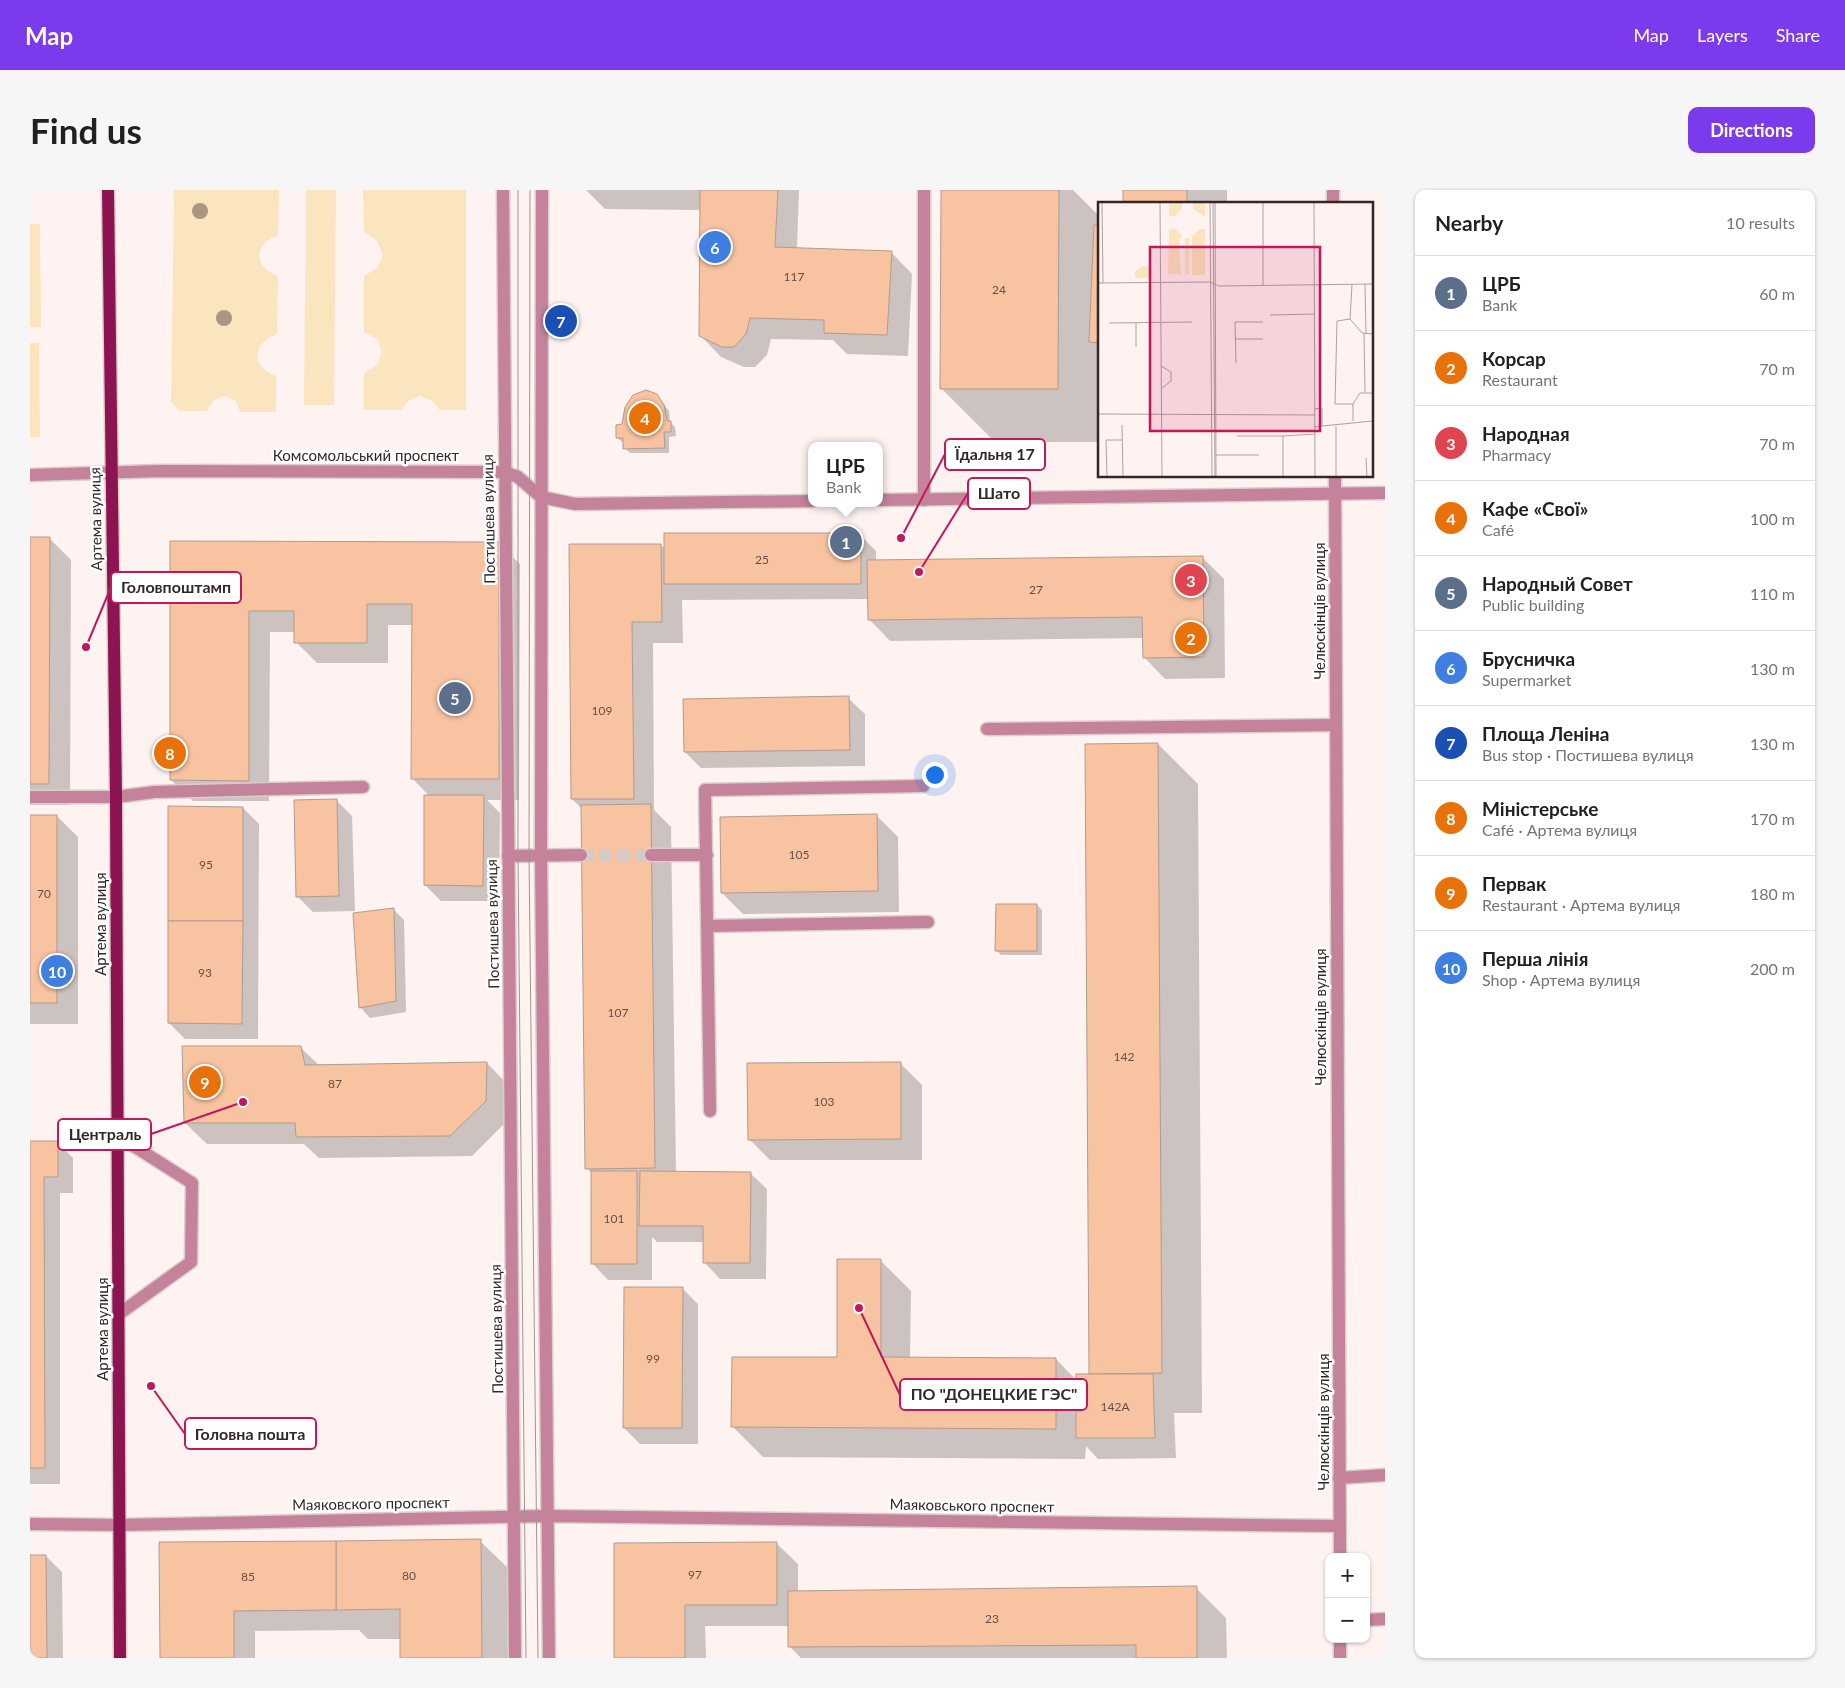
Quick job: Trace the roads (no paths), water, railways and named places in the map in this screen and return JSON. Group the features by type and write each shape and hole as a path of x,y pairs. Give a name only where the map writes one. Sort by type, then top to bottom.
{"main road":[{"name":"Артема вулиця","path":"108,190 110,472 116,797 120,1658"}],"street":[{"name":"Постишева вулиця","path":"503,190 508,856 519,1516 515,1658"},
{"path":"542,190 541,855 549,1658"},
{"path":"924,190 924,500"},
{"name":"Комсомольський проспект","path":"30,475 110,472 504,472 518,477 541,497 575,504 808,501"},
{"name":"Челюскінців вулиця","path":"1335,478 1340,1553"},
{"path":"883,500 1385,493"},
{"path":"987,728 1335,725"},
{"path":"710,1111 709,926 705,790 924,786"},
{"path":"30,797 116,797 154,792 363,787"},
{"path":"508,856 582,855"},
{"path":"651,855 706,855"},
{"path":"709,926 928,922"},
{"path":"118,1136 192,1183 191,1262 119,1314"},
{"path":"1340,1478 1385,1475"},
{"name":"Маяковского проспект","path":"30,1524 120,1525 519,1516 713,1517"},
{"name":"Маяковського проспект","path":"713,1517 1230,1526 1340,1526"},
{"path":"1370,1620 1385,1619"},
{"path":"1340,1643 1340,1658"}],"tunnel":[{"path":"581,855 651,855"}],"tram line":[{"path":"518,190 518,855 526,1658"},
{"path":"530,190 529,855 538,1658"}],"place":[{"name":"Брусничка","path":"715,247"},
{"name":"Площа Леніна","path":"561,321"},
{"name":"Кафе «Свої»","path":"645,418"},
{"name":"Їдальня 17","path":"901,538"},
{"name":"ЦРБ","path":"846,542"},
{"name":"Шато","path":"919,572"},
{"name":"Народная","path":"1191,580"},
{"name":"Корсар","path":"1191,638"},
{"name":"Головпоштамп","path":"86,647"},
{"name":"Народный Совет","path":"455,698"},
{"name":"Міністерське","path":"170,753"},
{"name":"Перша лінія","path":"57,971"},
{"name":"Первак","path":"205,1082"},
{"name":"Централь","path":"243,1102"},
{"name":"ПО \"ДОНЕЦКИЕ ГЭС\"","path":"859,1308"},
{"name":"Головна пошта","path":"151,1386"}]}
